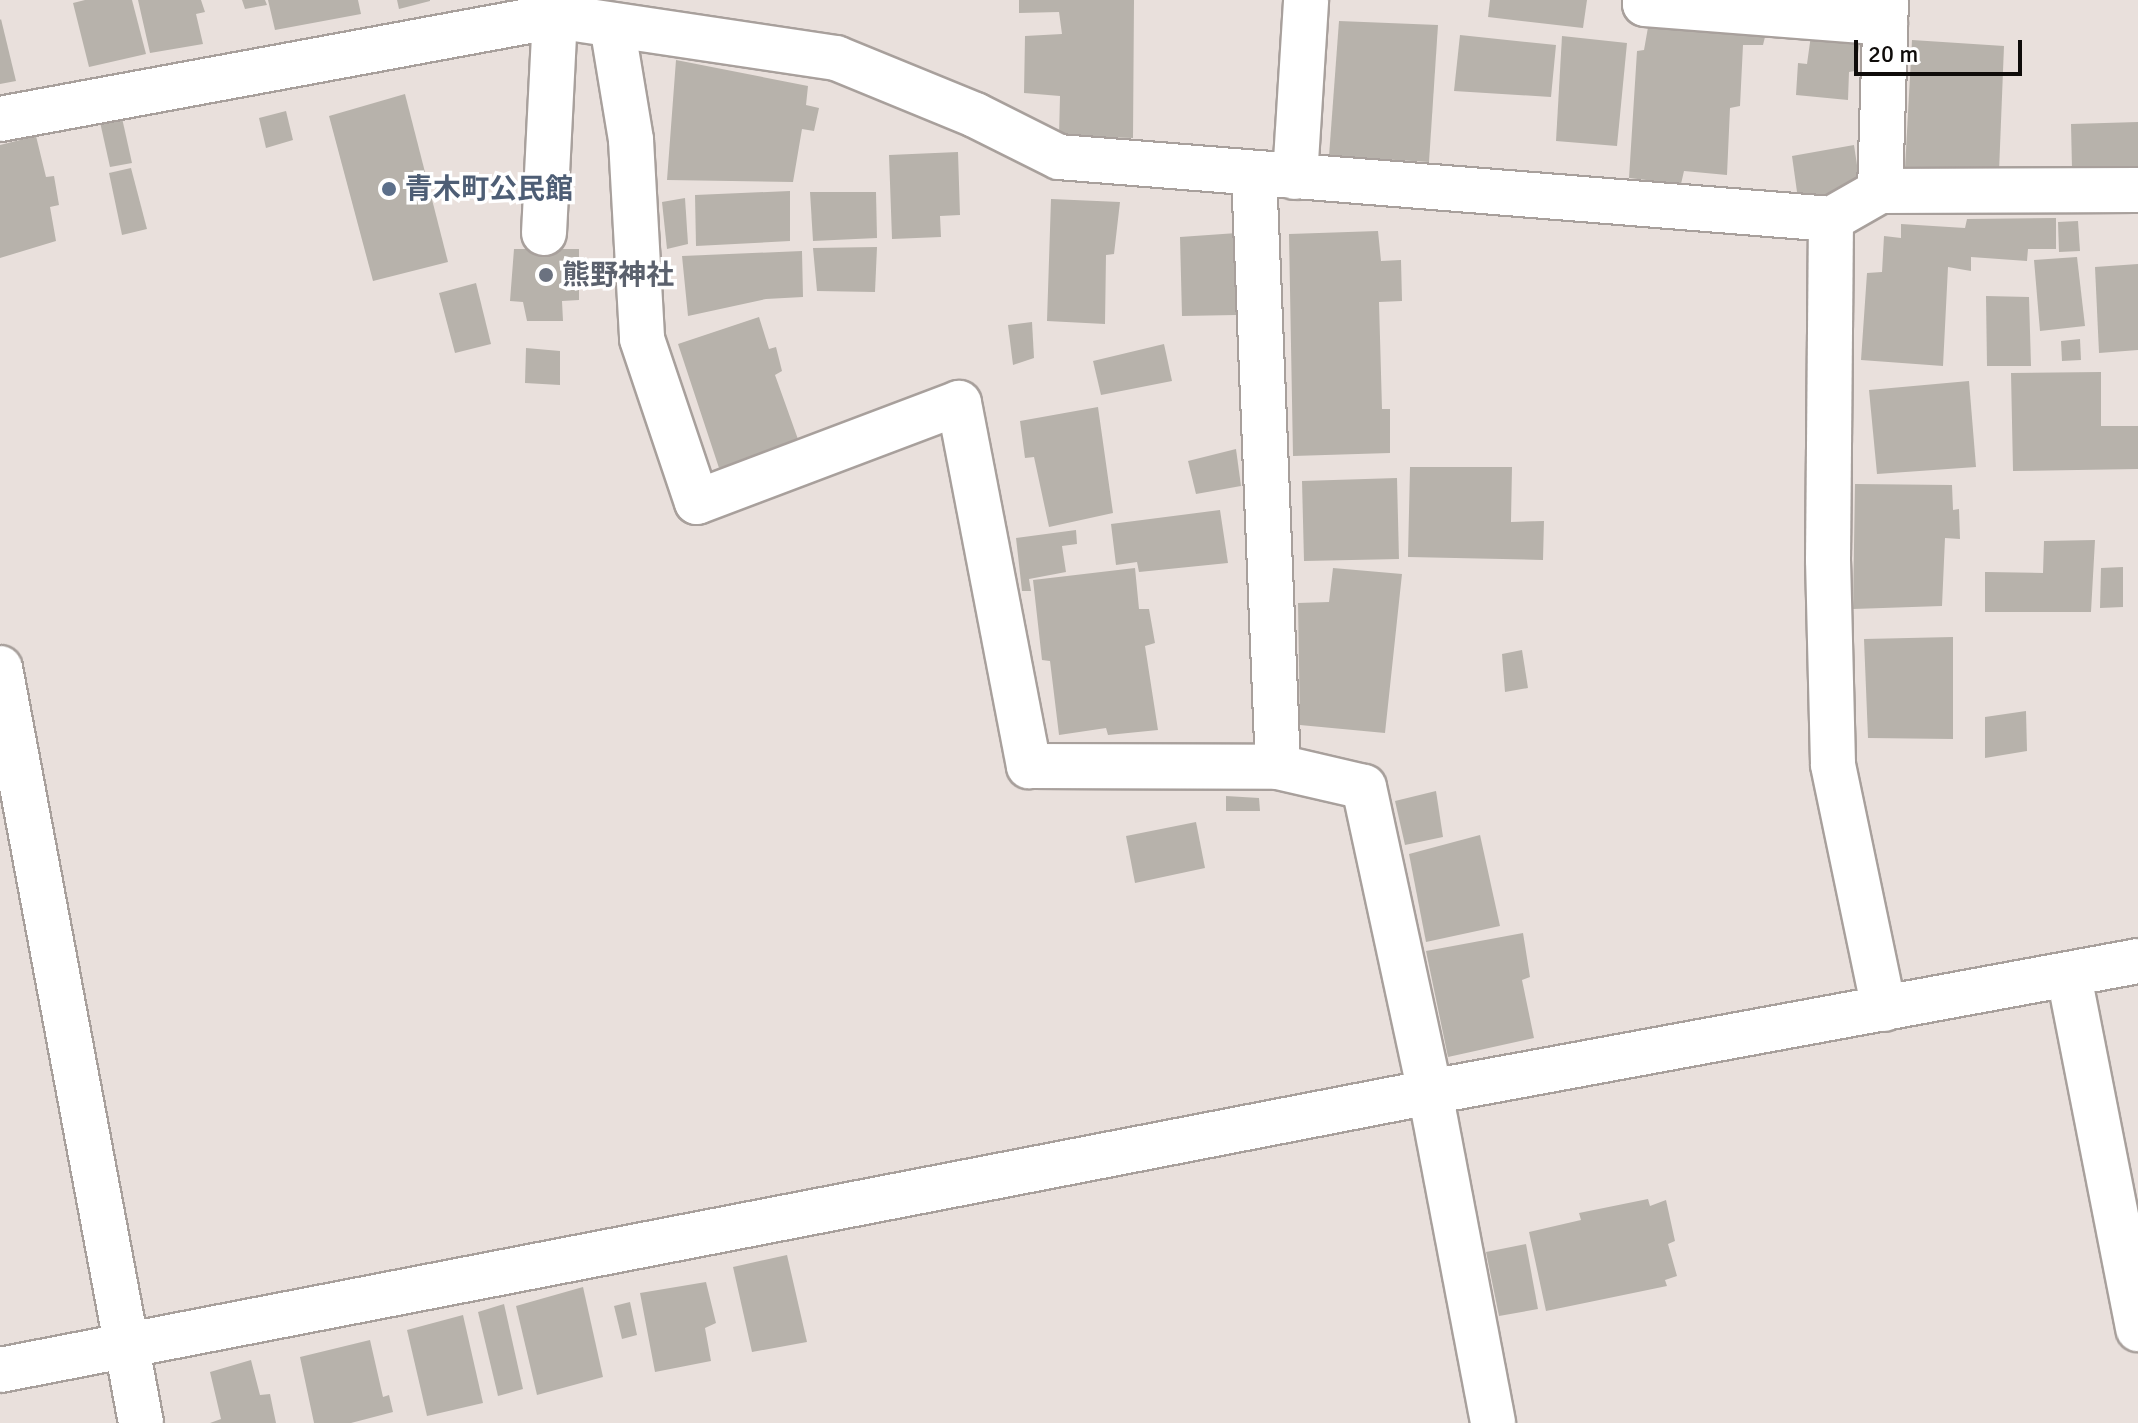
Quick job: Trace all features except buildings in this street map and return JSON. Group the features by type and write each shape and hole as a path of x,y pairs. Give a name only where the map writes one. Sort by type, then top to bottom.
{"street":[{"path":"1278,767 1274,175 1306,0"},
{"path":"1645,0 1645,4 1886,12 1880,191"},
{"path":"544,233 554,8"},
{"path":"0,119 554,8 612,25 836,58 975,115 1059,157 1831,219 1880,191 2138,190"},
{"path":"612,25 631,140 642,339 697,502 959,403 1029,766 1278,767 1364,787 1430,1092 1493,1423"},
{"path":"1831,219 1828,560 1833,764 1884,1009"},
{"path":"0,668 141,1423"},
{"path":"0,1370 1430,1092 2138,961"},
{"path":"2069,976 2138,1329"}],"place":[{"name":"青木町公民館","path":"389,189"},
{"name":"熊野神社","path":"546,275"}]}
